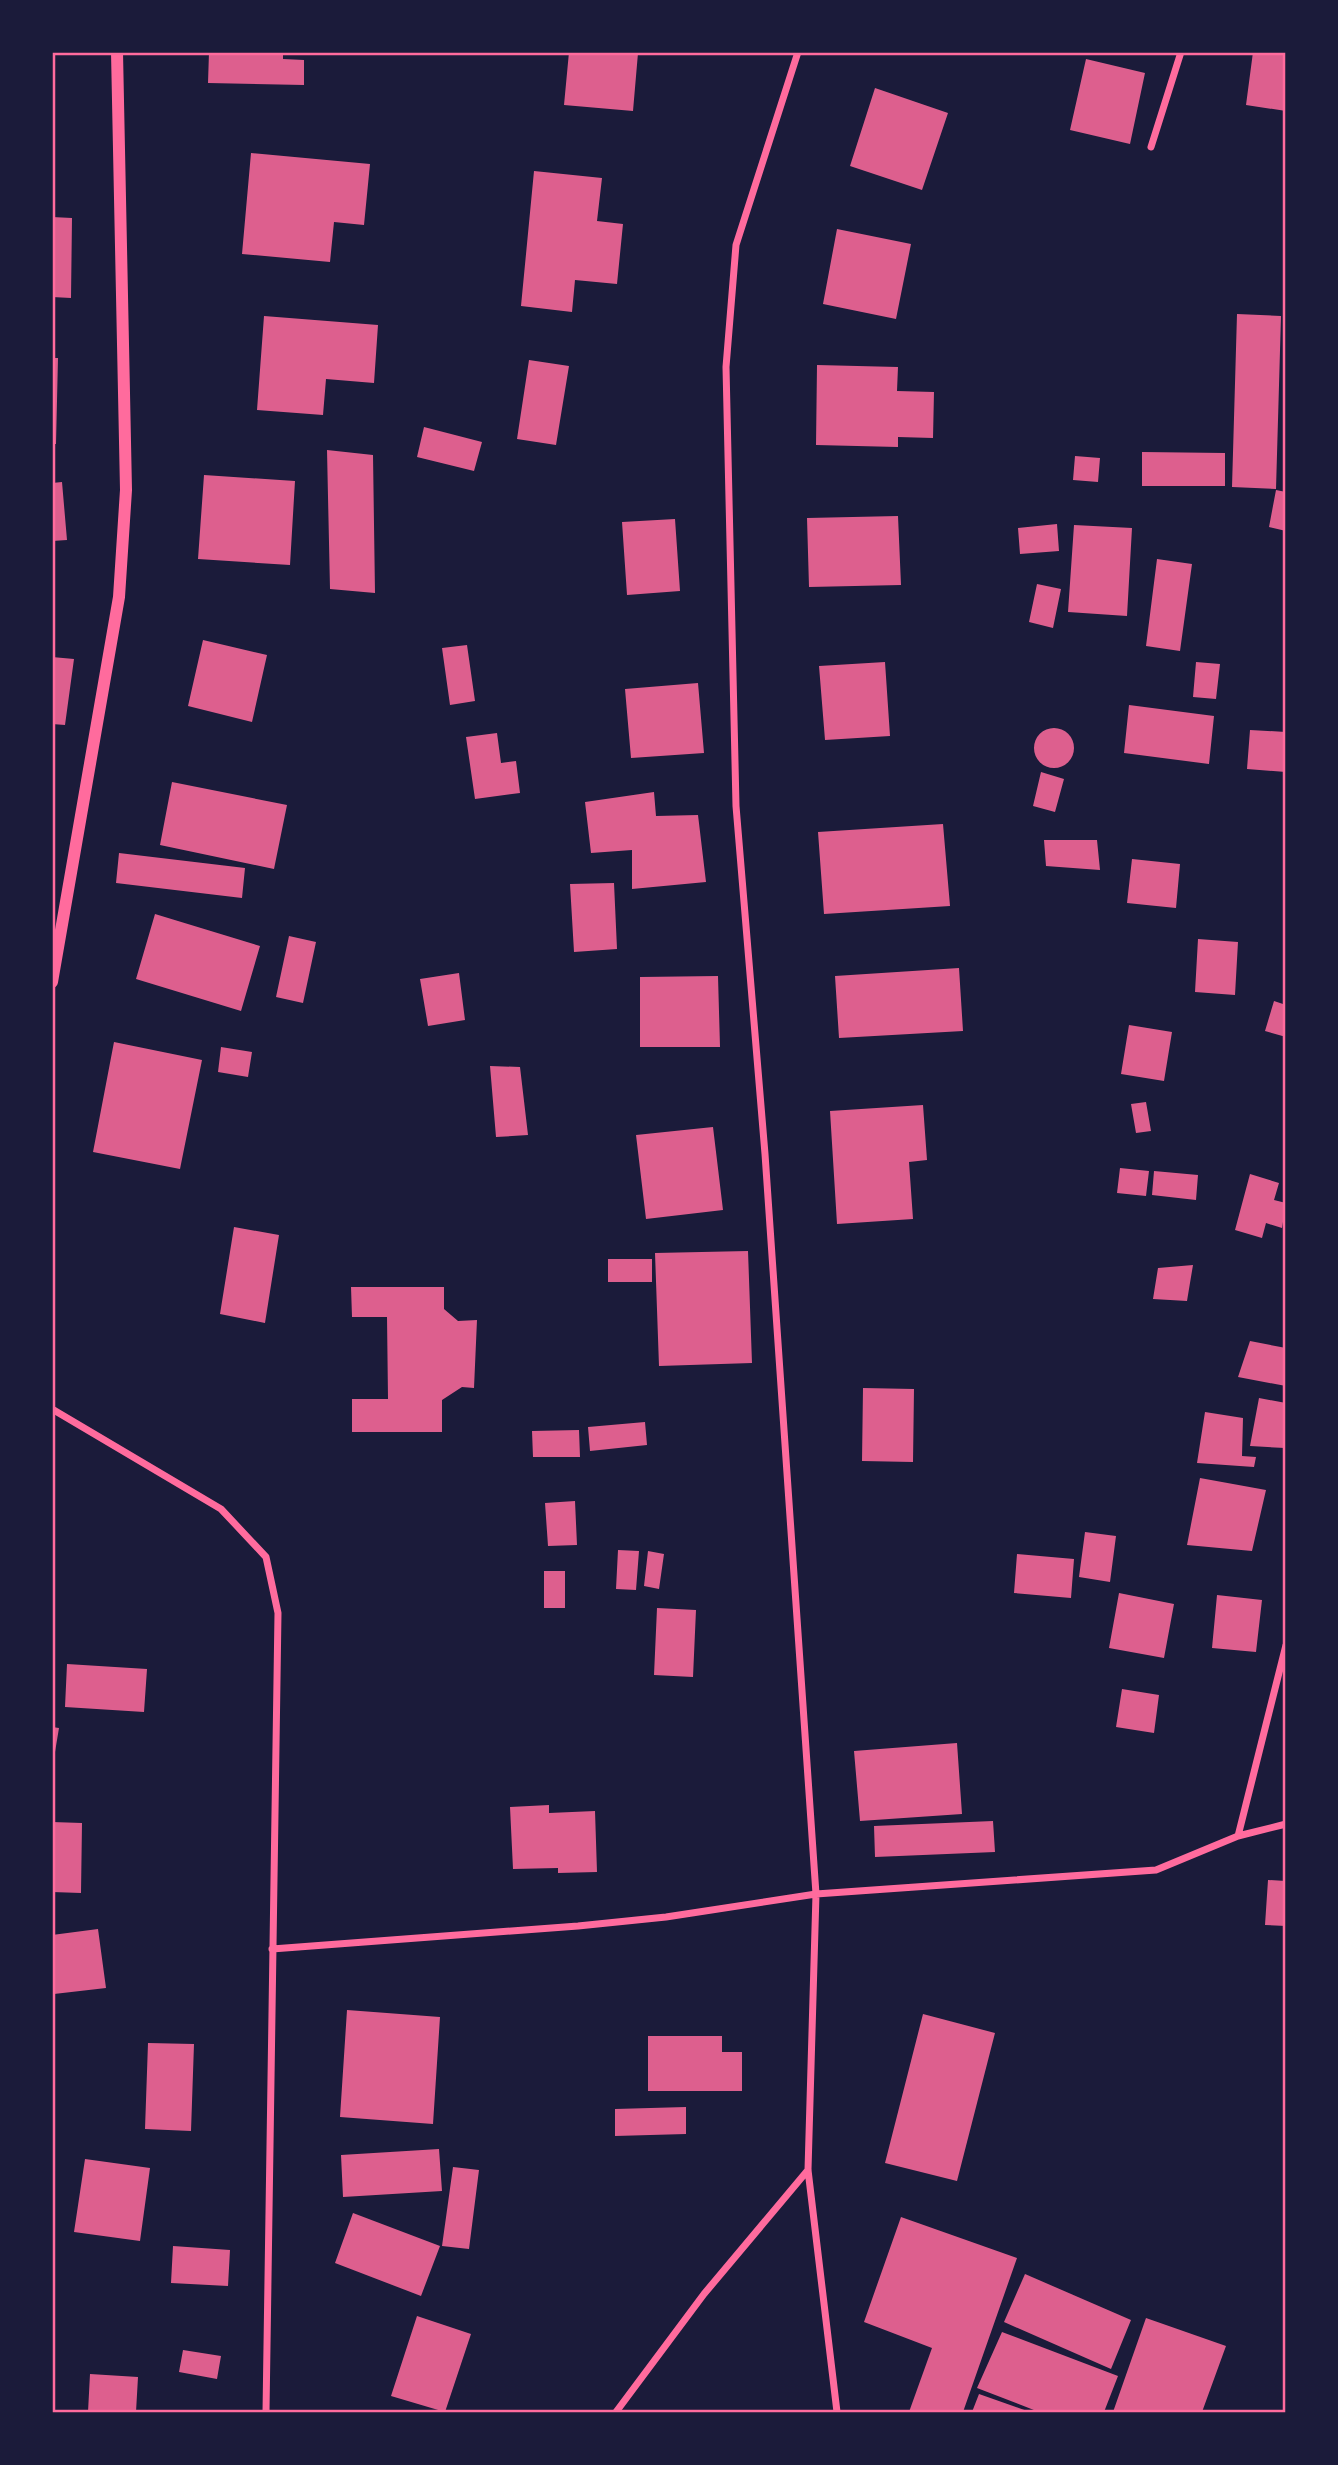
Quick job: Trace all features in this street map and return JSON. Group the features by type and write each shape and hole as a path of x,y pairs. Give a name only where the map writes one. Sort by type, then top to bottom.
{"street":[{"path":"52,982 119,597 126,490 117,52"},
{"path":"798,52 736,245 726,367 736,806 765,1154 816,1894 808,2170 837,2413"},
{"path":"1151,147 1181,52"},
{"path":"52,1409 221,1509 266,1557 278,1613 266,2413"},
{"path":"1238,1836 1286,1645"},
{"path":"272,1949 591,1925 666,1917 816,1894 1156,1870 1238,1836 1286,1824"},
{"path":"616,2413 704,2294 808,2170"}],"building":[{"path":"209,52 283,52 283,59 304,60 304,85 208,83"},
{"path":"569,52 638,53 633,111 564,105"},
{"path":"1253,52 1286,52 1286,111 1246,105"},
{"path":"1086,59 1145,73 1130,144 1070,130"},
{"path":"875,88 948,113 922,190 850,166"},
{"path":"251,153 370,164 364,225 334,222 330,262 242,254"},
{"path":"534,171 602,178 597,221 623,224 617,284 575,280 572,312 521,306"},
{"path":"52,217 72,218 71,298 52,297"},
{"path":"837,229 911,244 896,319 823,304"},
{"path":"1237,314 1281,316 1276,489 1232,487"},
{"path":"264,316 378,325 374,383 326,379 323,415 257,410"},
{"path":"52,358 58,358 56,444 52,444"},
{"path":"529,360 569,366 556,445 517,439"},
{"path":"817,365 898,367 897,391 934,392 933,438 898,437 898,447 816,445"},
{"path":"424,427 482,442 474,471 417,457"},
{"path":"327,450 373,455 375,593 330,589"},
{"path":"1142,452 1225,453 1225,486 1142,486"},
{"path":"1075,456 1100,458 1098,482 1073,480"},
{"path":"204,475 295,481 290,565 198,559"},
{"path":"62,482 67,540 52,541 52,483"},
{"path":"1276,490 1286,492 1286,531 1269,527"},
{"path":"898,516 901,585 809,587 807,518"},
{"path":"675,519 680,591 627,595 622,522"},
{"path":"1057,524 1059,551 1020,554 1018,528"},
{"path":"1074,525 1132,528 1127,616 1068,612"},
{"path":"1157,559 1192,564 1180,651 1146,646"},
{"path":"1037,584 1061,589 1053,628 1029,622"},
{"path":"203,640 267,655 252,722 188,706"},
{"path":"467,645 475,701 450,705 442,648"},
{"path":"52,657 74,659 65,725 52,724"},
{"path":"885,662 890,736 825,740 819,666"},
{"path":"1196,662 1220,664 1216,699 1193,697"},
{"path":"698,683 704,753 631,758 625,689"},
{"path":"1129,705 1214,716 1209,764 1124,753"},
{"path":"1054,728 1068,734 1074,748 1068,762 1054,768 1040,762 1034,748 1040,734"},
{"path":"1250,730 1286,732 1286,772 1247,769"},
{"path":"497,733 501,763 516,761 520,793 475,799 466,737"},
{"path":"1041,772 1064,779 1055,812 1033,806"},
{"path":"172,782 287,805 274,869 160,845"},
{"path":"654,792 656,816 698,815 706,882 632,889 632,850 591,853 585,802"},
{"path":"943,824 950,906 824,914 818,832"},
{"path":"1044,840 1097,840 1100,870 1046,866"},
{"path":"119,853 245,868 242,898 116,883"},
{"path":"1132,859 1180,864 1176,908 1127,903"},
{"path":"614,883 617,949 574,952 570,884"},
{"path":"155,914 260,946 241,1011 136,979"},
{"path":"289,936 316,942 303,1003 276,997"},
{"path":"1198,939 1238,942 1235,995 1195,992"},
{"path":"959,968 963,1031 839,1038 835,976"},
{"path":"459,973 465,1020 428,1026 420,979"},
{"path":"718,976 720,1047 640,1047 640,977"},
{"path":"1274,1001 1286,1005 1286,1037 1265,1031"},
{"path":"1129,1025 1172,1032 1164,1081 1121,1074"},
{"path":"114,1042 202,1060 180,1169 93,1152"},
{"path":"221,1047 252,1052 248,1077 218,1072"},
{"path":"490,1066 520,1067 528,1135 496,1137"},
{"path":"1146,1102 1151,1131 1136,1133 1131,1104"},
{"path":"923,1105 927,1160 909,1162 913,1219 837,1224 830,1111"},
{"path":"713,1127 723,1210 646,1219 636,1135"},
{"path":"1120,1168 1149,1171 1146,1196 1117,1193"},
{"path":"1154,1171 1198,1175 1196,1200 1152,1195"},
{"path":"1250,1174 1279,1183 1274,1200 1286,1203 1282,1228 1266,1223 1262,1238 1235,1230"},
{"path":"234,1227 279,1235 265,1323 220,1314"},
{"path":"748,1251 752,1363 659,1366 655,1253"},
{"path":"608,1259 652,1259 652,1282 608,1282"},
{"path":"1193,1265 1187,1301 1153,1299 1158,1268"},
{"path":"351,1287 444,1287 444,1309 458,1321 477,1320 474,1388 462,1387 442,1400 442,1432 352,1432 352,1399 388,1399 387,1317 352,1317"},
{"path":"1250,1341 1286,1348 1286,1386 1238,1377"},
{"path":"863,1388 914,1389 913,1462 862,1461"},
{"path":"1259,1398 1286,1403 1285,1448 1250,1446"},
{"path":"1205,1412 1243,1418 1242,1456 1256,1457 1254,1467 1197,1463"},
{"path":"645,1422 647,1445 590,1451 588,1427"},
{"path":"579,1430 580,1457 533,1457 532,1431"},
{"path":"1200,1478 1266,1490 1252,1551 1187,1545"},
{"path":"575,1501 577,1545 548,1546 545,1503"},
{"path":"1085,1532 1116,1536 1110,1582 1079,1577"},
{"path":"618,1550 639,1551 636,1590 616,1589"},
{"path":"648,1551 664,1554 659,1589 644,1586"},
{"path":"1017,1554 1074,1559 1071,1598 1014,1593"},
{"path":"544,1571 565,1571 565,1608 544,1608"},
{"path":"1119,1593 1174,1604 1164,1658 1109,1648"},
{"path":"1217,1595 1262,1600 1256,1652 1212,1648"},
{"path":"657,1608 696,1610 693,1677 654,1675"},
{"path":"67,1664 147,1669 144,1712 65,1707"},
{"path":"1122,1689 1159,1695 1154,1733 1116,1727"},
{"path":"52,1727 59,1728 54,1758 52,1758"},
{"path":"957,1743 962,1814 860,1821 854,1751"},
{"path":"549,1805 549,1813 595,1811 597,1872 558,1873 558,1868 513,1869 510,1807"},
{"path":"993,1821 995,1852 875,1857 874,1826"},
{"path":"52,1822 82,1823 81,1893 52,1892"},
{"path":"1268,1880 1286,1881 1286,1926 1265,1925"},
{"path":"98,1929 106,1988 54,1994 52,1935"},
{"path":"347,2010 440,2017 433,2124 340,2117"},
{"path":"923,2014 995,2033 957,2181 885,2163"},
{"path":"648,2036 722,2036 722,2052 742,2052 742,2091 648,2091"},
{"path":"148,2043 194,2044 191,2131 145,2129"},
{"path":"686,2107 686,2134 615,2136 615,2109"},
{"path":"439,2149 442,2191 343,2197 341,2155"},
{"path":"85,2159 150,2168 140,2241 74,2232"},
{"path":"453,2167 479,2170 469,2249 442,2246"},
{"path":"353,2213 440,2246 421,2296 335,2263"},
{"path":"901,2217 1017,2258 963,2412 909,2412 932,2348 864,2322"},
{"path":"173,2246 230,2250 228,2286 171,2283"},
{"path":"1025,2274 1131,2320 1111,2369 1004,2322"},
{"path":"417,2316 471,2334 445,2412 391,2396"},
{"path":"1146,2318 1226,2346 1202,2412 1113,2412"},
{"path":"1002,2332 1118,2376 1104,2412 1039,2412 977,2388"},
{"path":"183,2350 221,2356 217,2379 179,2372"},
{"path":"90,2374 138,2377 136,2412 88,2412"},
{"path":"979,2394 1030,2412 972,2412"}]}
